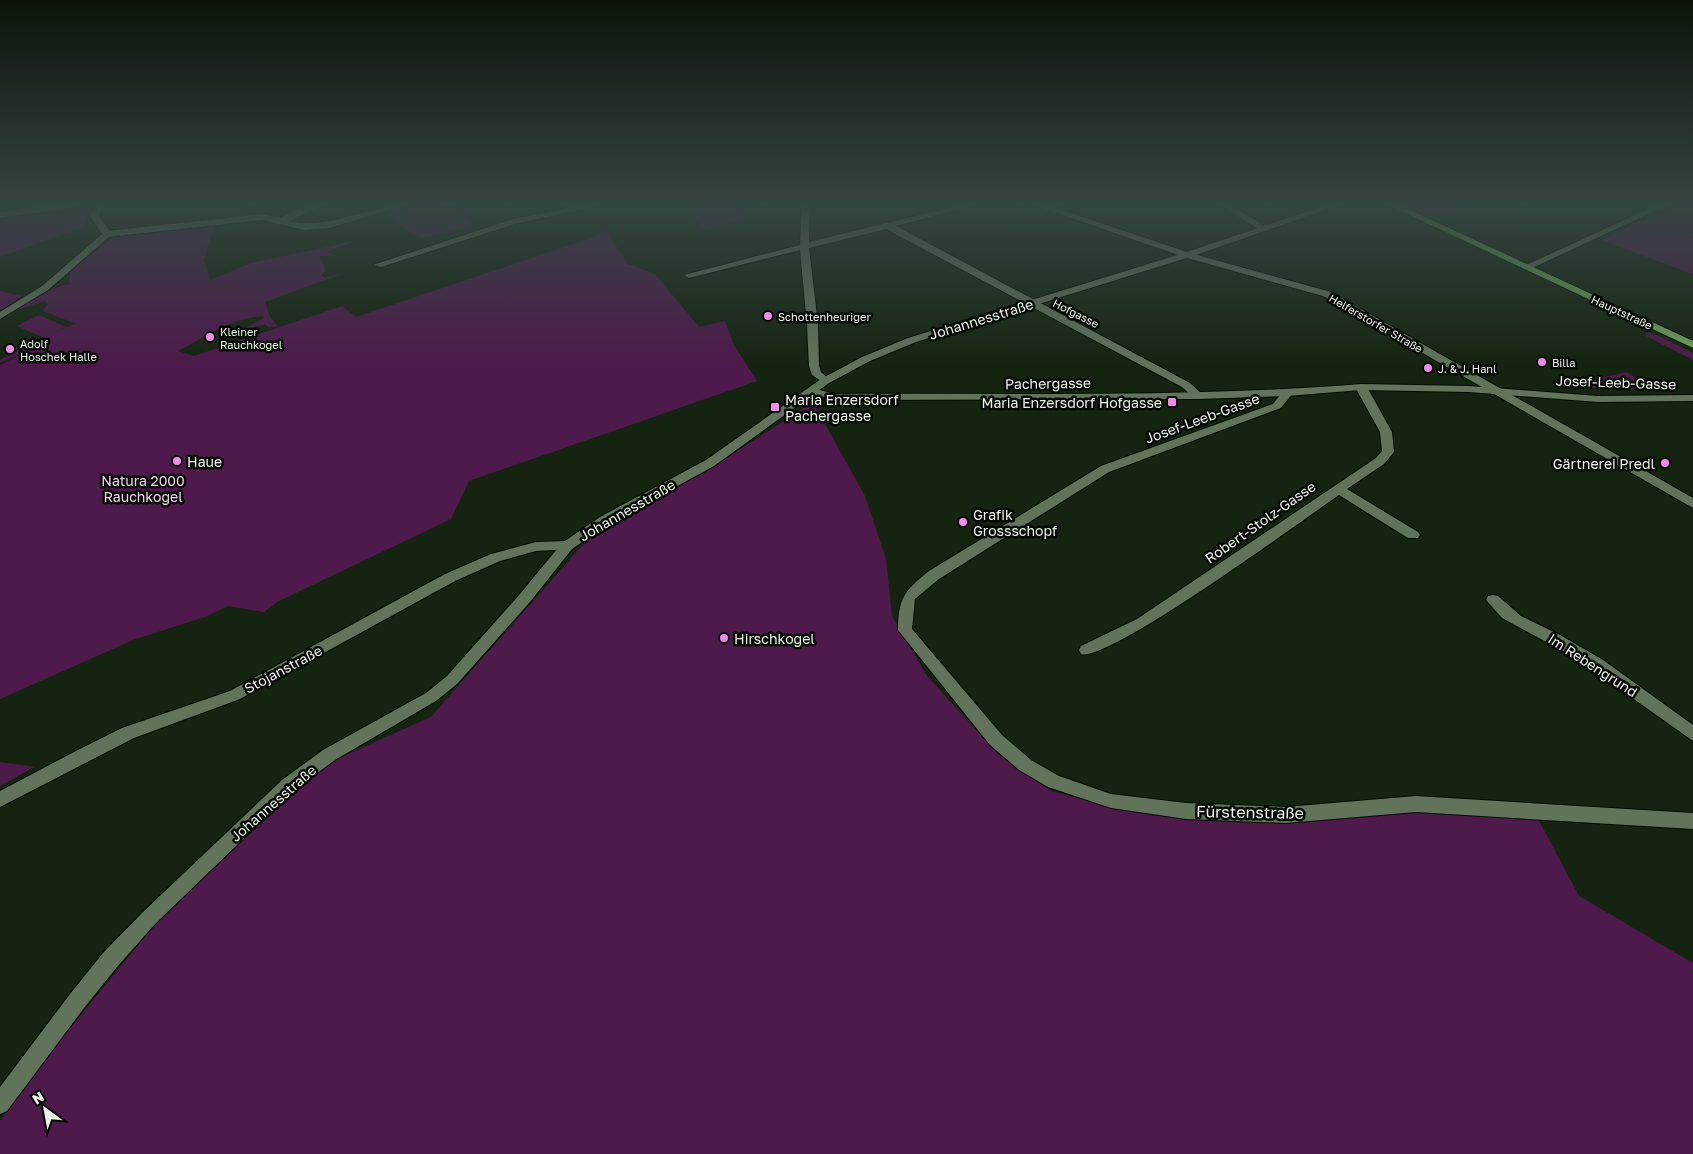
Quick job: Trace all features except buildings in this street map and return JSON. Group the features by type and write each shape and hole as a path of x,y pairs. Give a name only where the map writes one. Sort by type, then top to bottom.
{"main road":[{"name":"Hauptstraße","path":"1505,257 1693,345"}],"street":[{"path":"0,316 45,288 81,257"},
{"path":"378,265 404,257"},
{"path":"689,275 763,257"},
{"path":"805,257 814,319 814,366 816,373 825,381"},
{"name":"Hofgasse","path":"944,257 1186,385 1198,396"},
{"name":"Johannesstraße","path":"0,1104 77,1001 110,960 149,918 272,800 303,774 349,743 431,697 452,680 525,598 567,546 605,520 710,463 825,381 888,349 1182,257"},
{"name":"Helferstorfer Straße","path":"1195,257 1327,294 1693,504"},
{"path":"1527,267 1549,257"},
{"name":"Josef-Leeb-Gasse","path":"905,630 905,610 910,593 942,570 1105,469 1277,406 1287,393 1361,387 1469,389 1498,393 1598,399 1693,398"},
{"name":"Robert-Stolz-Gasse","path":"1086,650 1142,623 1380,461 1388,452 1386,432 1361,387"},
{"name":"Pachergasse","path":"811,391 836,397 1198,396 1287,393"},
{"path":"1338,488 1413,535"},
{"name":"Stojanstraße","path":"0,800 128,733 234,696 454,574 527,548 547,544 567,546"},
{"name":"Im Rebengrund","path":"1493,600 1501,611 1563,643 1604,669 1693,734"},
{"name":"Fürstenstraße","path":"905,630 996,740 1025,765 1054,782 1111,801 1186,810 1286,815 1416,804 1693,821"}],"green space":[{"name":"Natura 2000 Rauchkogel","path":"88,257 205,257 204,260 210,280 251,263 280,257 320,257 326,270 321,276 325,278 344,273 265,302 269,315 277,326 269,328 265,324 238,332 264,318 263,316 239,321 229,324 178,351 194,356 342,306 356,317 535,257 623,257 628,264 655,274 699,327 725,321 734,345 757,381 469,481 451,519 277,602 264,612 228,606 205,617 133,640 0,699 0,365 47,341 0,363 0,360 44,338 17,326 39,315 66,327 52,334 74,324 79,325 43,311 48,304 45,301 13,311 45,291 69,284 70,272"},
{"path":"1647,257 1693,257 1693,274"},
{"path":"0,291 22,296 0,312"},
{"path":"1649,333 1693,353 1693,360 1644,335"},
{"path":"1627,372 1653,390 1560,387"},
{"path":"807,406 815,406 865,496 886,559 892,616 927,676 997,753 1051,791 1120,809 1264,823 1417,811 1537,817 1579,896 1693,963 1693,1154 0,1154 0,1121 63,1037 175,900 321,766 431,717 587,540 607,523 706,471"},
{"path":"0,762 34,767 0,786"}],"place":[{"name":"Schottenheuriger","path":"768,316"},
{"name":"Kleiner Rauchkogel","path":"210,337"},
{"name":"Adolf Hoschek Halle","path":"10,349"},
{"name":"Billa","path":"1542,362"},
{"name":"J. & J. Hanl","path":"1428,368"},
{"name":"Maria Enzersdorf Hofgasse","path":"1172,402"},
{"name":"Maria Enzersdorf Pachergasse","path":"775,407"},
{"name":"Haue","path":"177,461"},
{"name":"Gärtnerei Predl","path":"1665,463"},
{"name":"Grafik Grossschopf","path":"963,522"},
{"name":"Hirschkogel","path":"724,638"}]}
